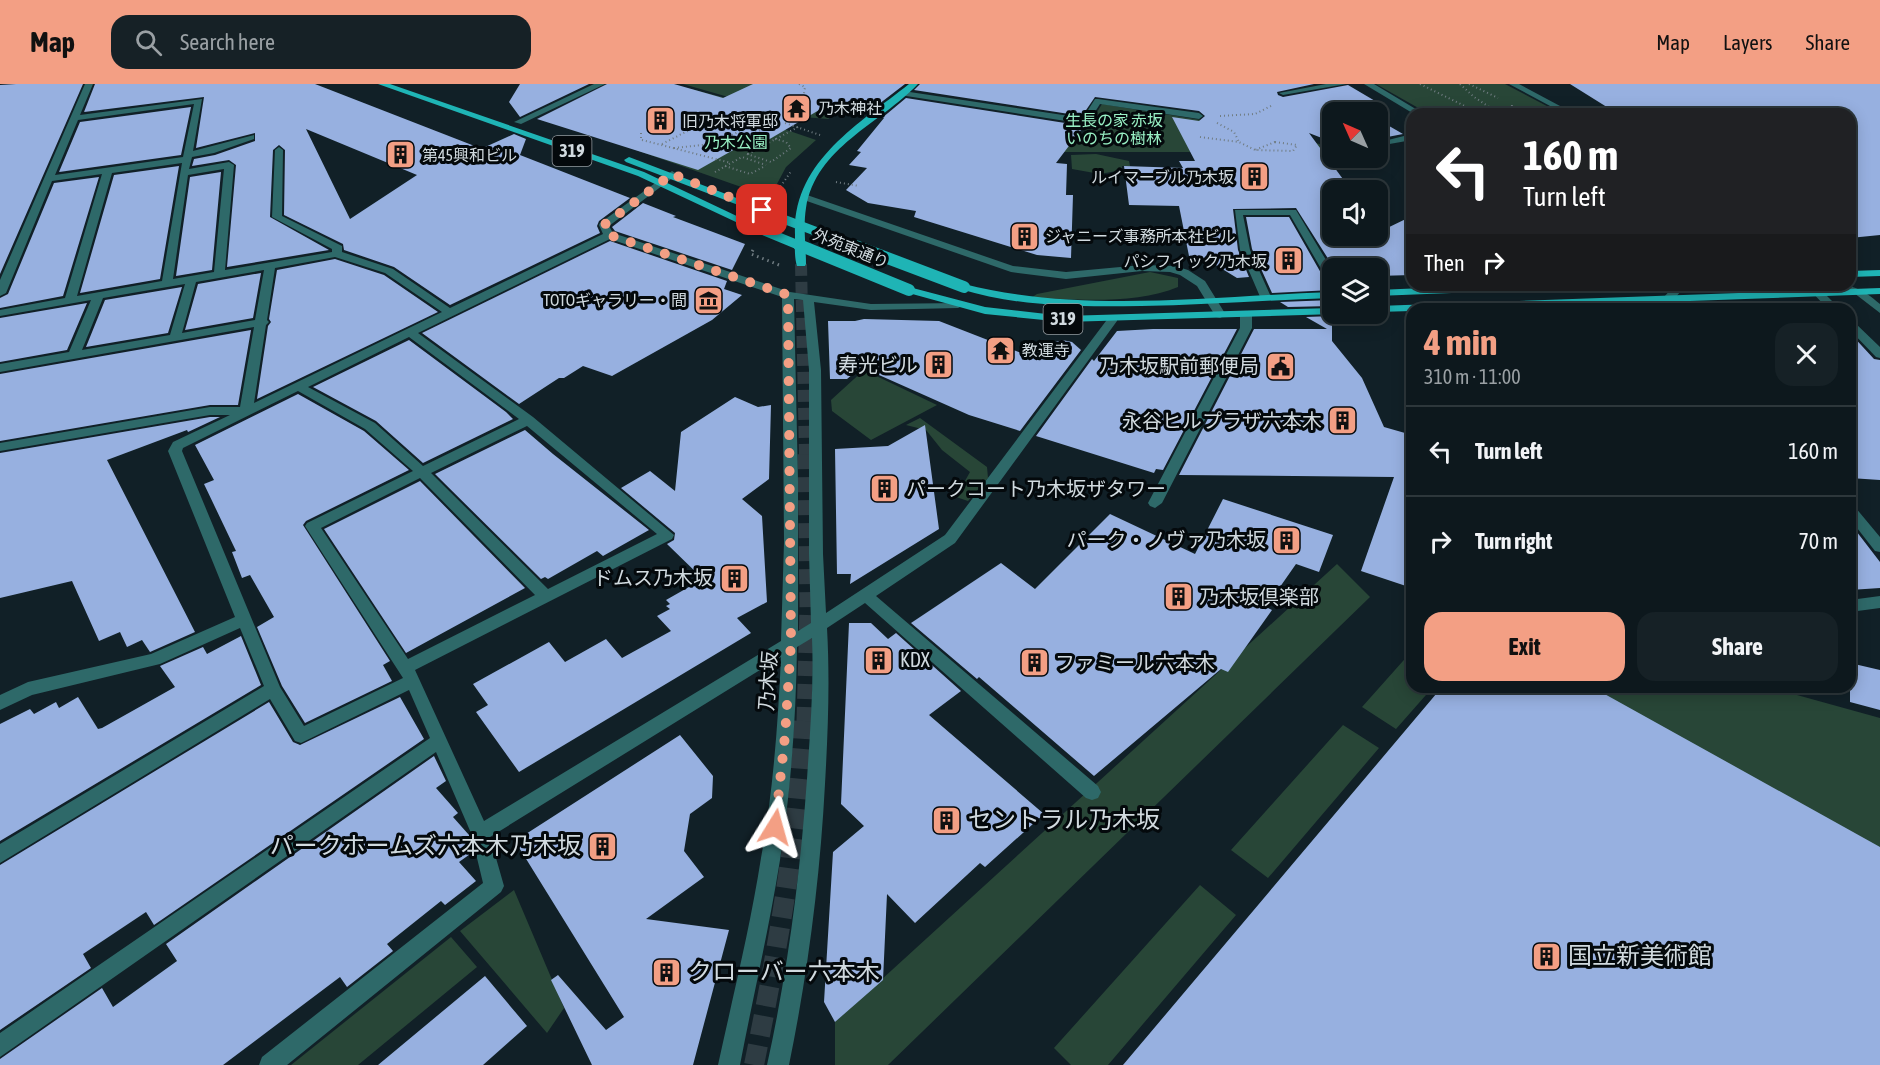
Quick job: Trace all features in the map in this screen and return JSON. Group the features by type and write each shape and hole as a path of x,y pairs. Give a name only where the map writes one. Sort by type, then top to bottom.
{"main road":[{"name":"外苑東通り","path":"382,84 660,182 757,228 909,290 958,305 1024,316 1113,319 1322,311"},
{"name":"外苑東通り","path":"411,84 672,174 963,287 1003,298 1045,303 1322,295"},
{"path":"801,264 801,205 821,165 840,144 914,84"},
{"path":"1856,274 1880,273"},
{"path":"1388,293 1426,291"},
{"path":"1536,303 1781,291"},
{"path":"1858,291 1880,291"},
{"path":"1388,309 1406,308"}],"street":[{"path":"0,293 89,84"},
{"path":"518,122 601,84"},
{"path":"1283,93 1342,84"},
{"path":"1368,84 1410,108"},
{"path":"1513,84 1559,108"},
{"path":"903,93 1085,122 1098,101 1199,117"},
{"path":"75,118 199,101 184,173 167,285"},
{"path":"49,179 187,157 251,137"},
{"path":"1388,141 1406,138"},
{"path":"279,150 277,217 338,248 336,254"},
{"path":"184,173 229,165 219,276"},
{"path":"70,301 108,170"},
{"path":"609,235 604,225 672,174"},
{"path":"804,197 1011,269 1034,274 1078,276 1151,266 1171,269 1198,280 1220,315"},
{"path":"1265,297 1245,250 1238,212 1293,212 1322,262"},
{"path":"410,332 528,420 667,535 545,595 301,736 273,689 175,451 178,445 187,439 609,235 788,295 871,307 958,305"},
{"path":"0,313 336,254 389,271 449,312"},
{"path":"246,411 263,322 270,266"},
{"path":"176,337 191,281"},
{"path":"1673,303 1669,298 1675,291"},
{"path":"1815,291 1828,303"},
{"path":"1858,291 1880,310"},
{"name":"乃木坂","path":"729,1065 773,846 785,736 791,642 788,295"},
{"path":"74,355 98,297"},
{"path":"778,1065 794,991 812,862 822,685 816,554 814,370 808,299"},
{"path":"1155,503 1246,328 1246,314"},
{"path":"480,833 820,625 950,539 1113,319"},
{"path":"0,368 263,322"},
{"path":"1856,330 1880,354"},
{"path":"297,386 370,426 423,473 545,595"},
{"path":"0,447 210,411 246,411"},
{"path":"270,1065 494,886 480,833 409,674 312,526 528,420"},
{"path":"1856,518 1880,548"},
{"path":"864,594 1092,792"},
{"path":"1856,605 1880,603"},
{"path":"0,703 28,689 154,660 245,620"},
{"path":"0,854 273,689"},
{"path":"0,1046 440,740"}],"path":[{"path":"799,84 805,87 801,113 785,123 829,137"},
{"path":"1420,84 1469,108"},
{"path":"1460,84 1491,108"},
{"path":"1199,117 1255,114 1287,99 1283,93"},
{"path":"1512,104 1512,108"},
{"path":"661,145 715,117"},
{"path":"1213,122 1229,127 1238,135 1239,142 1255,150 1293,151 1297,145 1285,140 1270,142 1255,150"},
{"path":"715,145 754,123"},
{"path":"674,148 740,141 766,127"},
{"path":"775,139 786,142 791,148 771,162 747,154 757,149 775,139 798,127"},
{"path":"642,140 731,164"},
{"path":"740,141 757,149"},
{"path":"711,174 725,166 731,164 742,157 766,165 750,174 725,166"},
{"path":"753,161 758,158"},
{"path":"771,201 785,177 796,165"},
{"path":"836,182 859,186"},
{"path":"750,257 779,269 779,265 751,254 752,250 779,260"}],"green space":[{"name":"乃木公園","path":"683,84 815,84 809,104 840,112 828,119 803,117 775,126 816,140 786,167 770,197 596,136 691,89 784,113"},
{"path":"1376,84 1505,84 1551,108 1418,108"},
{"name":"生長の家 赤坂 いのちの樹林","path":"1102,104 1217,123 1322,145 1322,166 1209,152 1062,152 1061,135 1082,136"},
{"path":"1096,154 1129,161 1130,166 1122,166 1122,170 1100,174 1072,169 1071,155"},
{"path":"1150,272 1178,278 1178,287 1161,293 1125,299 1031,298 1037,294"},
{"path":"865,369 937,405 871,440 832,411 831,400"},
{"path":"920,418 987,467 988,478 968,501 956,497 970,472 942,450 926,430 906,425"},
{"path":"1337,564 1370,597 888,1065 835,1065 835,1022"},
{"path":"1406,658 1406,693 1428,693 1396,729 1362,707"},
{"path":"1513,693 1790,693 1880,718 1880,1065"},
{"path":"1343,725 1379,748 1268,878 1231,850"},
{"path":"1200,885 1236,915 1108,1065 1071,1065 1054,1048"},
{"path":"514,890 564,1008 547,1033 460,931"},
{"path":"451,937 477,967 358,1065 291,1065"}],"building":[{"path":"83,84 0,274 0,85"},
{"path":"95,84 315,84 483,148 514,134 526,139 520,155 630,198 599,221 597,226 600,233 450,305 394,267 344,250 343,244 284,215 285,150 279,145 273,150 270,217 329,250 227,267 236,165 229,160 192,166 194,159 215,155 255,141 255,133 196,148 204,97 84,112","holes":["306,129 417,175 350,219"]},
{"path":"520,84 589,84 520,117 509,102"},
{"path":"607,84 674,84 723,98 753,84 905,84 866,114 826,106 768,140 758,136 698,170 537,119"},
{"path":"920,84 1314,84 1277,92 1283,97 1348,85 1377,102 1322,102 1322,138 1309,133 1322,151 1322,168 1335,168 1344,180 1322,180 1322,246 1388,246 1388,228 1406,219 1406,275 1388,276 1388,258 1328,258 1296,208 1233,209 1238,250 1249,277 1237,278 1206,259 1189,256 1179,206 1129,205 1124,166 1183,168 1179,161 1195,161 1172,117 1199,121 1205,116 1199,111 1095,97 1082,116 914,90"},
{"path":"1570,84 1880,84 1880,235 1856,237 1856,108 1608,108"},
{"path":"906,98 1084,126 1056,163 1067,164 1066,195 1073,195 1071,258 1037,255 914,217 916,211 868,203 846,190 867,168 849,165 861,152 857,151 884,118 882,118"},
{"path":"191,107 181,155 59,172 80,122"},
{"path":"1388,125 1403,134 1388,137"},
{"path":"179,166 160,279 80,293 114,175"},
{"path":"221,172 212,270 176,276 190,177"},
{"path":"99,177 63,296 0,308 0,298 8,294 54,183"},
{"path":"643,203 676,216 673,217 745,244 732,270 615,231 612,227"},
{"name":"パシフィック乃木坂","path":"1246,217 1289,217 1322,275 1322,290 1272,293 1252,249"},
{"path":"610,241 727,281 724,289 742,295 712,320 612,376 583,366 564,378 559,378 519,404 422,333"},
{"path":"335,259 384,275 438,312 257,399 268,326 271,322 269,319 277,270"},
{"path":"261,273 253,318 185,330 198,284"},
{"path":"182,287 168,333 86,347 105,300"},
{"path":"1322,300 1322,306 1288,307 1280,302"},
{"path":"87,303 67,350 0,362 0,318"},
{"path":"1322,316 1322,324 1332,324 1332,341 1362,378 1384,427 1406,433 1406,586 1361,571 1394,477 1179,475 1254,329 1327,329 1306,317"},
{"path":"864,319 939,321 1024,354 1044,341 1072,342 1081,350 1020,431 969,415 861,367 847,379 830,379 828,321"},
{"path":"1237,329 1163,470 1156,469 1154,473 1036,436 1092,359 1094,361 1117,331"},
{"path":"251,330 238,405 210,405 0,441 0,374"},
{"path":"409,340 513,419 423,463 376,421 313,387"},
{"path":"1856,340 1874,359 1880,360 1880,480 1856,478"},
{"path":"298,394 364,431 409,470 306,521 303,525 390,661 383,665 392,681 305,723 282,686 257,627 274,617 250,575 242,578 232,552 236,551 204,484 214,480 195,445"},
{"path":"735,397 758,407 771,405 769,479 742,499 762,516 767,602 737,618 751,633 519,772 476,712 488,705 473,684 549,642 565,662 606,639 622,658 671,631 657,616 670,609 666,606 670,604 666,600 703,579 667,544 674,540 675,533 621,488 650,471 675,491 681,432"},
{"path":"220,417 188,432 187,430 107,460 195,632 150,652 142,640 127,647 120,632 99,641 72,581 0,598 0,453"},
{"name":"パークコート乃木坂ザタワー","path":"925,425 939,529 850,584 851,574 837,574 835,449 888,446"},
{"path":"525,430 649,530 603,556 597,551 548,579 545,577 541,579 435,474"},
{"path":"420,481 525,588 406,653 324,529"},
{"path":"1223,499 1333,535 1319,572 1296,564 1266,607 1272,610 1228,672 1221,669 1094,776 979,677 977,679 911,623 1001,563 1035,589 1110,514 1195,554"},
{"path":"1856,531 1880,562 1880,588 1856,590"},
{"path":"849,623 871,623 888,639 896,633 961,691 929,715 1044,814 985,867 980,863 915,923 887,894 883,980 835,1022 824,1002 833,852 864,826 841,804"},
{"path":"241,636 261,685 0,841 0,724 30,709 34,714 56,702 59,708 78,697 98,729 102,728 175,687 160,666 203,647 207,654"},
{"path":"1856,664 1880,670 1880,710 1850,702 1850,693 1856,693"},
{"name":"国立新美術館","path":"1437,693 1603,693 1880,847 1880,1065 1123,1065"},
{"path":"400,697 424,739 154,925 146,912 83,954 91,968 0,1030 0,865 269,702 293,742 300,745"},
{"path":"680,735 713,776 712,798 690,814 684,851 704,877 646,919 729,930 693,1065 592,1065 551,980 558,975 606,1030 624,1017 515,841"},
{"path":"434,756 446,781 436,788 458,813 453,817 469,835 473,852 459,862 476,881 445,905 441,901 387,944 393,951 347,987 340,977 223,1065 0,1065 0,1059 102,988 113,1007 177,961 166,944"},
{"path":"485,976 527,1026 483,1065 378,1065"}],"tunnel":[{"path":"801,264 805,455"},
{"path":"804,722 807,608 805,453"},
{"path":"754,1065 792,851 804,721"}],"place":[{"name":"乃木神社","path":"797,108"},
{"name":"旧乃木将軍邸","path":"661,121"},
{"name":"第45興和ビル","path":"401,155"},
{"name":"ルイマーブル乃木坂","path":"1255,177"},
{"name":"ジャニーズ事務所本社ビル","path":"1024,236"},
{"name":"パシフィック乃木坂","path":"1288,261"},
{"name":"TOTOギャラリー・間","path":"708,300"},
{"name":"教運寺","path":"1001,350"},
{"name":"寿光ビル","path":"939,365"},
{"name":"乃木坂駅前郵便局","path":"1280,366"},
{"name":"永谷ヒルプラザ六本木","path":"1343,421"},
{"name":"パークコート乃木坂ザタワー","path":"885,489"},
{"name":"パーク・ノヴァ乃木坂","path":"1287,540"},
{"name":"ドムス乃木坂","path":"734,578"},
{"name":"乃木坂倶楽部","path":"1178,597"},
{"name":"KDX","path":"879,660"},
{"name":"ファミール六本木","path":"1034,663"},
{"name":"セントラル乃木坂","path":"947,820"},
{"name":"パークホームズ六本木乃木坂","path":"602,846"},
{"name":"国立新美術館","path":"1547,956"},
{"name":"クローバー六本木","path":"667,972"}],"route":[{"path":"762,210 672,174 604,225 609,235 788,295 791,642 785,736 775,827"}]}
